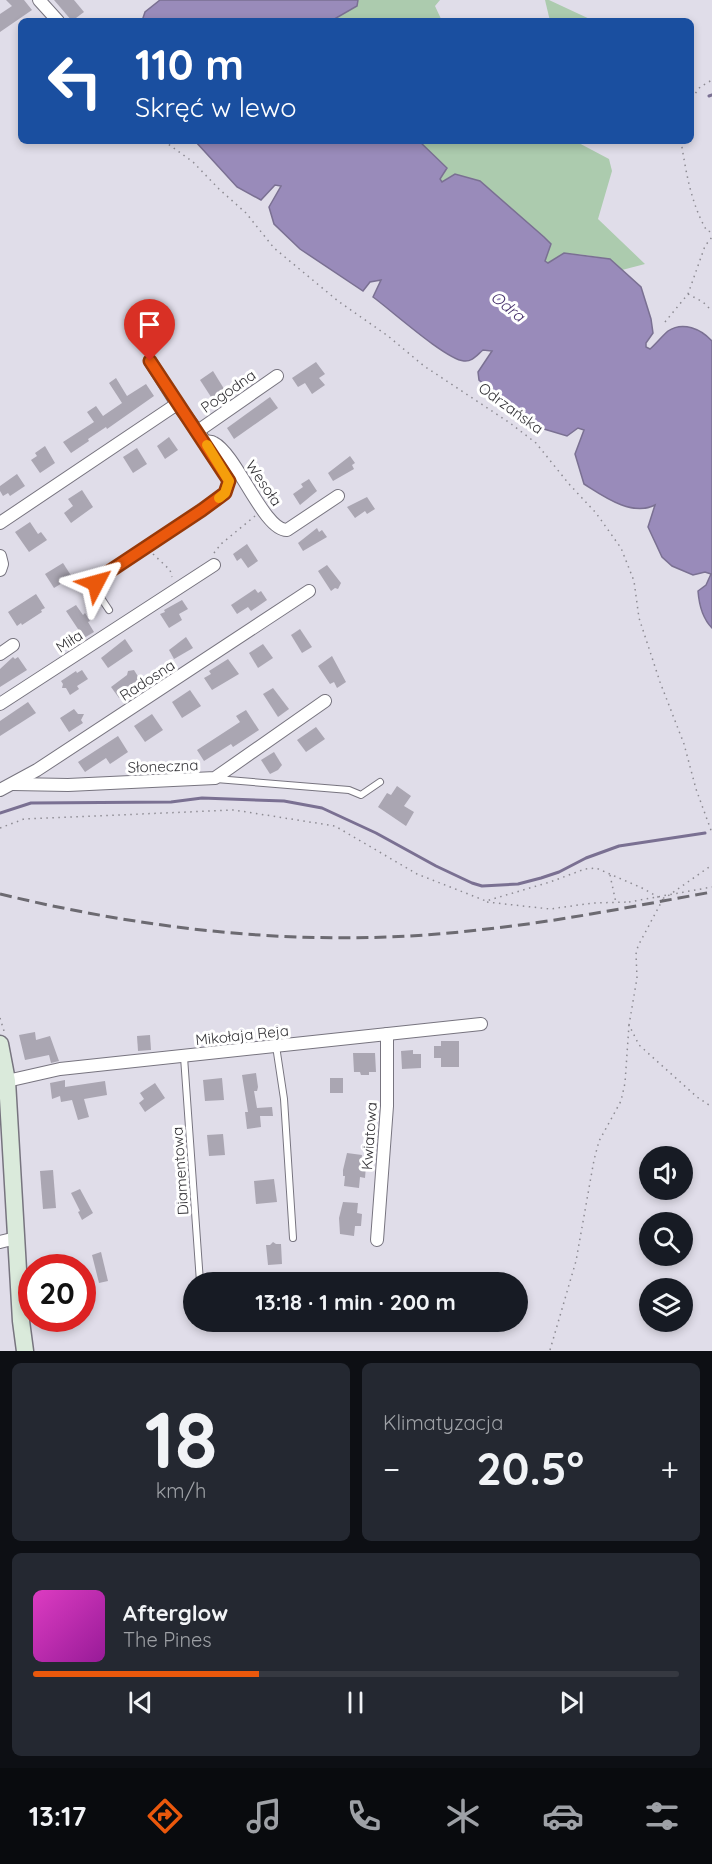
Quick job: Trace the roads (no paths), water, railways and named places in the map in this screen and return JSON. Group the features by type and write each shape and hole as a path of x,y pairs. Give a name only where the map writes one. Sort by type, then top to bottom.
{"main road":[{"path":"0,1044 4,1074 8,1240 25,1351"}],"street":[{"path":"39,0 55,18"},
{"name":"Wesoła","path":"150,361 177,404 201,436 214,443 231,461 276,527 287,530 338,496"},
{"name":"Pogodna","path":"201,436 277,376"},
{"path":"0,523 177,404"},
{"path":"0,556 2,564 0,570"},
{"name":"Miła","path":"0,704 210,568"},
{"name":"Radosna","path":"0,790 13,784 309,591"},
{"path":"0,654 13,645"},
{"name":"Słoneczna","path":"13,784 68,785 215,778 325,701"},
{"name":"Mikołaja Reja","path":"4,1074 184,1057 482,1024"},
{"name":"Kwiatowa","path":"377,1240 387,1106 387,1034"}],"lane":[{"path":"109,610 97,590 96,583 101,577 225,493 229,481 201,436"},
{"path":"215,778 349,790 361,795 380,782"},
{"path":"276,1047 284,1099 293,1238"},
{"name":"Diamentowa","path":"184,1057 199,1272"}],"water":[{"path":"160,0 358,0 357,6 336,18 143,18 145,12"},
{"name":"Odra","path":"198,144 422,144 447,168 440,179 442,182 455,174 480,181 544,237 551,244 545,261 548,263 564,253 610,259 641,287 653,333 646,347 650,349 668,331 680,327 697,330 708,337 712,341 712,628 702,611 698,591 706,585 711,574 705,572 693,575 672,566 662,557 648,527 655,505 646,508 627,507 584,484 575,454 584,430 578,428 567,436 544,429 509,403 492,395 479,380 478,372 492,351 483,350 467,361 455,358 373,297 381,280 370,282 363,291 300,249 274,224 269,207 281,186 275,185 261,200 237,187"}],"waterway":[{"path":"0,813 31,803 171,802 202,798 284,801 322,808 376,833 436,866 482,886 518,884 541,878 619,846 705,833"}],"railway":[{"path":"0,894 118,918 178,927 297,937 357,938 508,927 712,892"}]}
